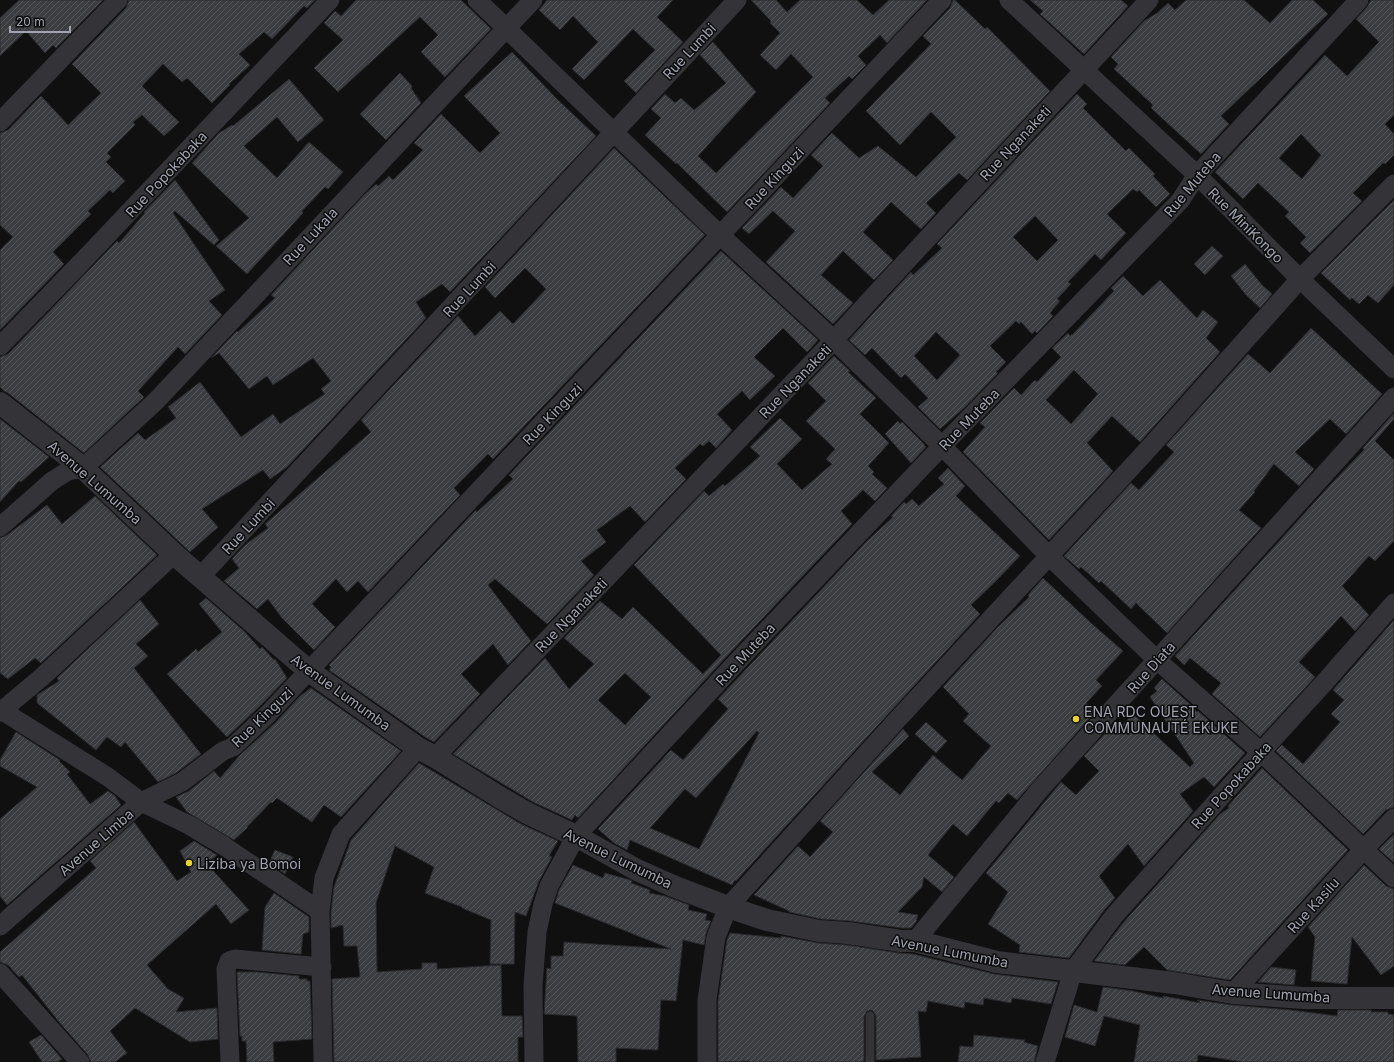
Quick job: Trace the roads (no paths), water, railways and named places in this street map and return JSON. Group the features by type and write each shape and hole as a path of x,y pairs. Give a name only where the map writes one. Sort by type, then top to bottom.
{"street":[{"path":"0,122 118,0"},
{"name":"Rue Popokabaka","path":"0,346 330,0"},
{"path":"477,0 721,236 834,340 942,446 1049,556 1157,660 1261,752 1394,878"},
{"name":"Rue Lukala","path":"83,468 156,401 533,0"},
{"name":"Rue Lumbi","path":"200,577 737,0"},
{"name":"Rue Kinguzi","path":"142,802 182,782 223,751 233,747 268,714 721,236 942,0"},
{"name":"Rue MiniKongo","path":"1009,0 1197,175 1300,279 1394,369"},
{"name":"Rue Nganaketi","path":"427,753 834,340 1149,0"},
{"name":"Rue Muteba","path":"534,1062 533,986 537,932 543,904 549,886 576,836 734,665 942,446 1180,201 1197,175 1359,0"},
{"path":"708,1062 707,1000 716,936 728,907 1151,446 1300,279 1394,184"},
{"name":"Rue Diata","path":"915,941 1042,787 1394,397"},
{"name":"Avenue Lumumba","path":"0,403 83,468 174,554 309,671 427,753 500,798 538,819 576,836 636,870 673,886 767,920 820,931 848,933 901,941 915,941 996,962 1174,983 1233,993 1304,998 1394,998"},
{"path":"0,527 52,481 68,471 83,468"},
{"path":"142,802 108,777 1,711 42,677 174,554"},
{"name":"Rue Popokabaka","path":"1045,1062 1073,971 1114,916 1394,603"},
{"path":"323,1062 320,911 324,878 341,834 427,753"},
{"name":"Avenue Limba","path":"0,926 142,802 189,825 224,846 320,911"},
{"name":"Rue Kasilu","path":"1233,993 1394,818"},
{"path":"230,1062 226,969 230,962 235,959 322,967"},
{"path":"0,973 80,1062"}],"lane":[{"path":"870,1016 870,1062"}],"place":[{"name":"ENA RDC OUEST COMMUNAUTÉ EKUKE","path":"1076,719"},
{"name":"Liziba ya Bomoi","path":"189,863"}]}
